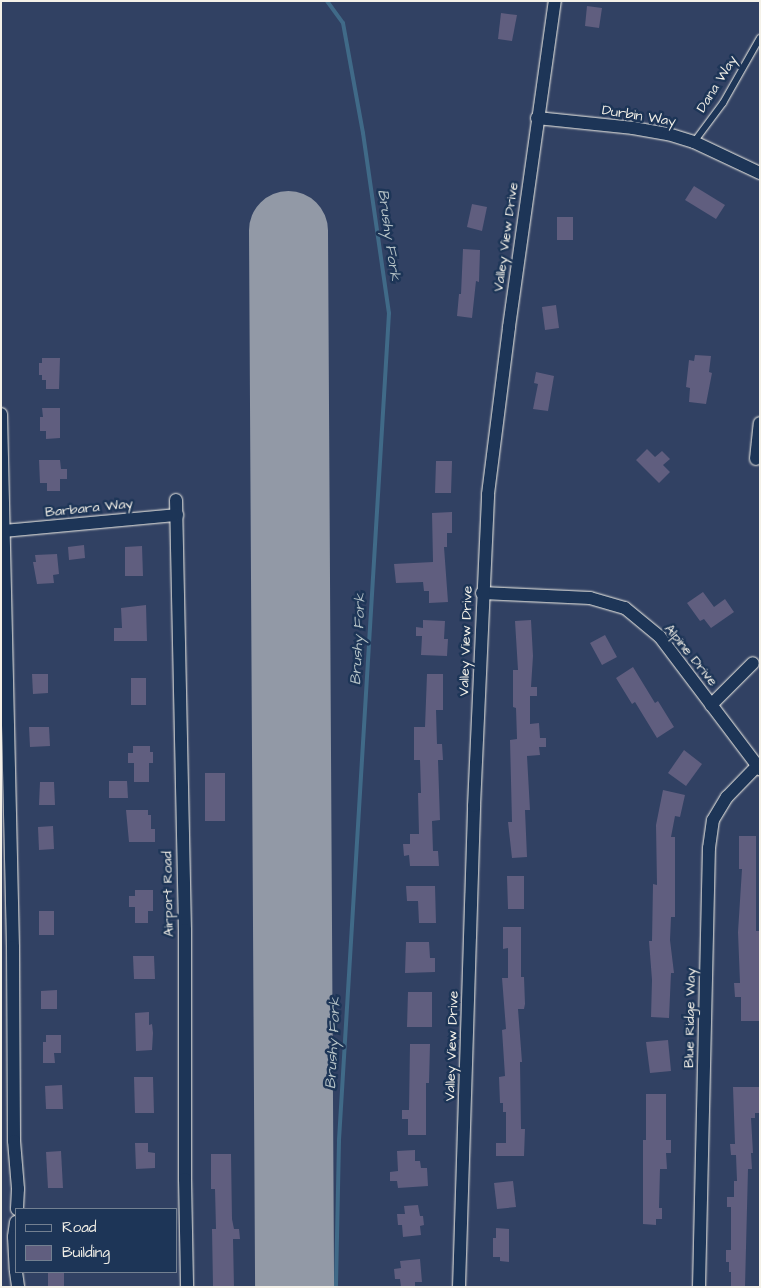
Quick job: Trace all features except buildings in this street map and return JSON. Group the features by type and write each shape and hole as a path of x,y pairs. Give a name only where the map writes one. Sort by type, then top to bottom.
{"street":[{"name":"Valley View Drive","path":"459,1287 482,593 488,494 493,442 537,118 555,1"},
{"name":"Durbin Way","path":"537,118 650,130 694,142 760,173"},
{"path":"1,414 13,947 14,1141 18,1189 17,1208"},
{"path":"756,459 760,423"},
{"name":"Airport Road","path":"176,500 184,930 187,1287"},
{"name":"Barbara Way","path":"4,531 177,515"},
{"name":"Alpine Drive","path":"482,593 590,598 625,608 660,637 759,768"},
{"path":"711,705 753,663"},
{"name":"Blue Ridge Way","path":"699,1287 709,848 713,820 727,797 759,768"},
{"path":"15,1230 15,1254"},
{"path":"16,1273 18,1287"}],"lane":[{"name":"Dana Way","path":"694,142 723,103 760,38"}],"waterway":[{"name":"Brushy Fork","path":"327,1 343,23 363,133 389,313 339,1141 336,1287"}],"runway":[{"path":"288,230 294,1287"}]}
